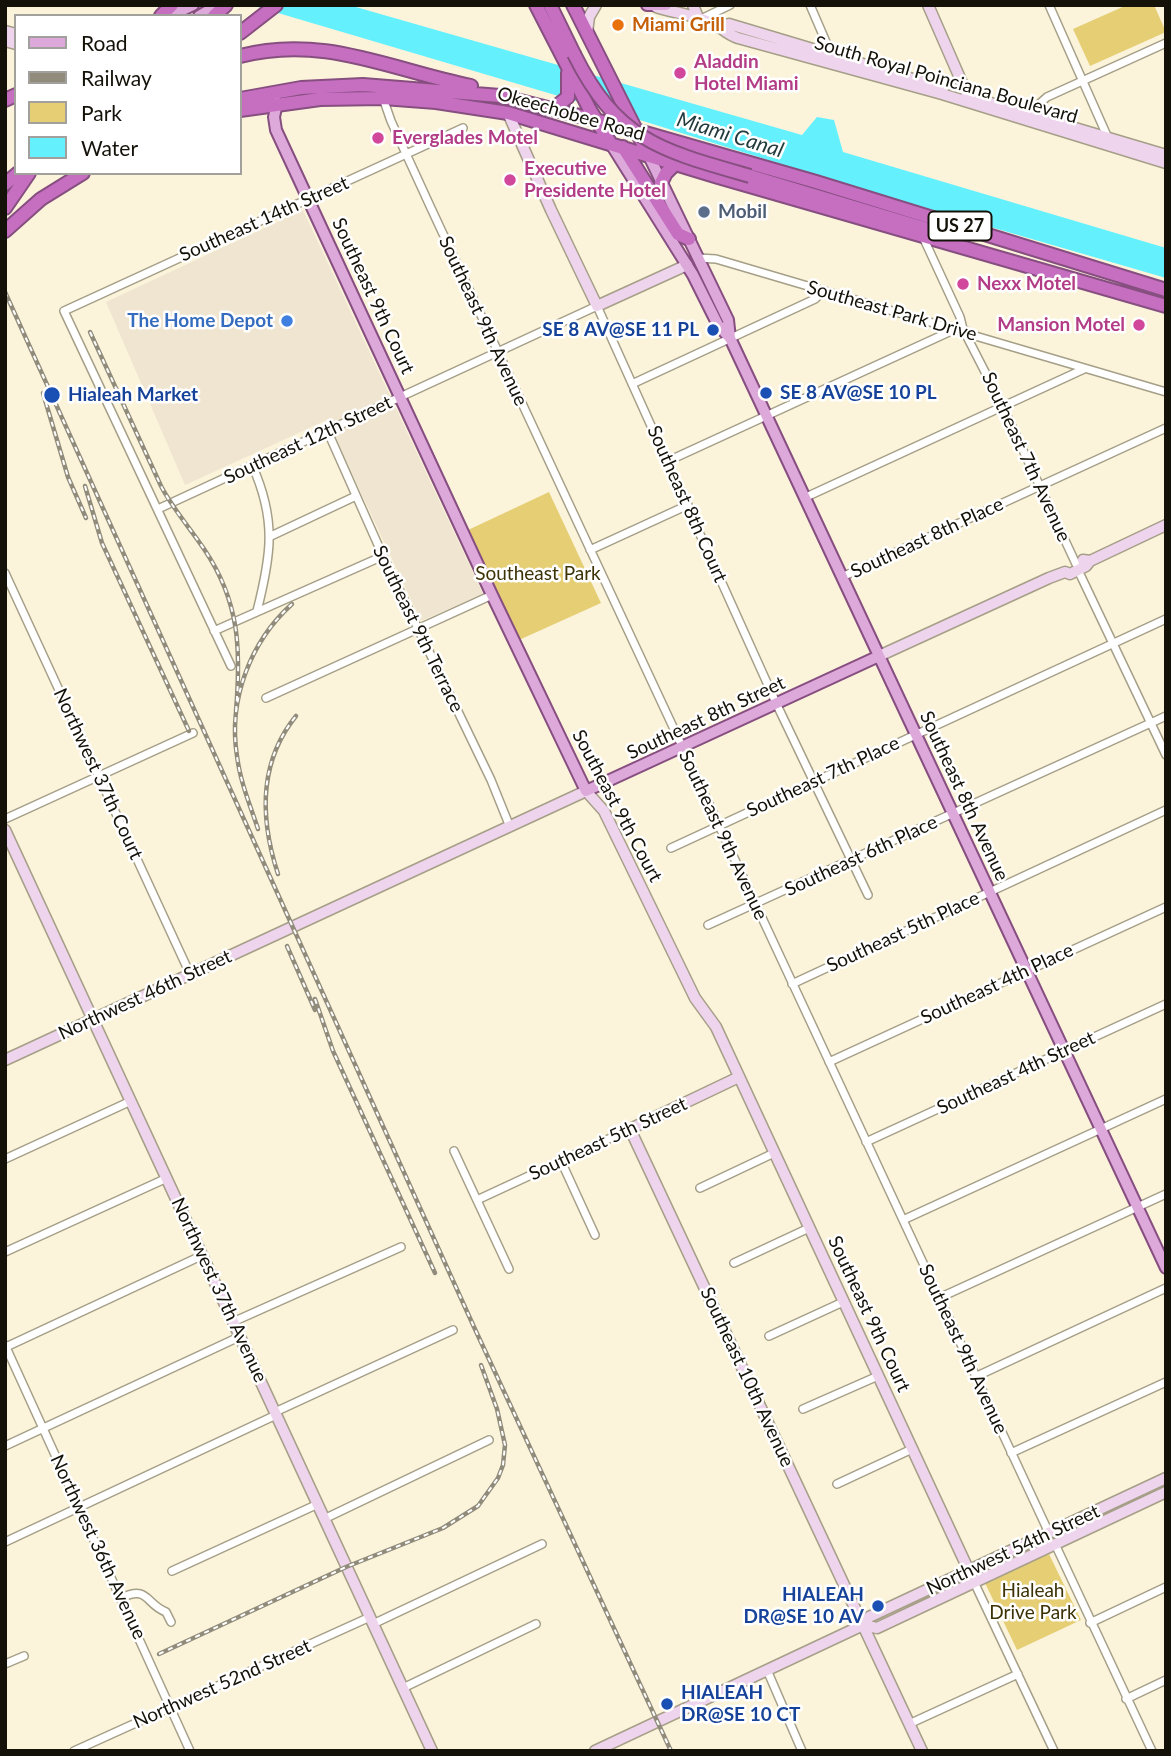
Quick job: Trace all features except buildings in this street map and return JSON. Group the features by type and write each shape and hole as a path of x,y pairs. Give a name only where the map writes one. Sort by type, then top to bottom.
{"highway":[{"path":"536,5 569,61 603,103 640,136 673,153 919,226 1064,276"},
{"path":"550,5 587,104 611,144"},
{"path":"573,5 649,156"},
{"path":"242,31 271,9"},
{"path":"242,56 287,48 335,51 473,87 487,94"},
{"path":"553,109 567,99 569,61"},
{"name":"Okeechobee Road","path":"242,99 301,88 363,85 487,94 635,130 894,205 1166,290"},
{"path":"277,103 301,88"},
{"name":"Okeechobee Road","path":"242,110 320,99 383,97 508,113 923,237 1166,306"},
{"path":"596,120 624,149 678,234 689,239"},
{"path":"662,183 666,173 675,164"},
{"path":"5,208 28,175"},
{"path":"5,231 41,199 80,175"}],"main road":[{"path":"174,14 193,5"},
{"path":"202,14 218,5"},
{"path":"650,6 666,5"},
{"name":"Southeast 9th Court","path":"276,130 274,117 277,103"},
{"name":"Southeast 9th Court","path":"254,107 264,114 276,130 586,791"},
{"path":"611,144 687,265 718,325 730,338"},
{"path":"649,156 728,320 730,338"},
{"name":"Southeast 8th Avenue","path":"730,338 1166,1268"},
{"name":"Southeast 8th Street","path":"586,791 879,656"}],"street":[{"path":"587,33 589,17 596,5"},
{"path":"693,5 699,20 730,5"},
{"path":"810,5 829,49 827,55"},
{"path":"928,5 970,100"},
{"path":"1049,5 1108,138"},
{"name":"South Royal Poinciana Boulevard","path":"650,6 719,27 738,38 1028,114 1166,155"},
{"name":"South Royal Poinciana Boulevard","path":"719,27 729,24 1166,163"},
{"path":"1028,114 1047,97 1166,43"},
{"name":"Southeast 9th Avenue","path":"383,97 391,121 720,825 754,904 1049,1533"},
{"name":"Southeast 8th Court","path":"508,113 777,705 868,895"},
{"name":"Southeast 14th Street","path":"158,509 64,311 463,128"},
{"name":"Southeast 7th Avenue","path":"923,237 960,317 963,330 1002,405 1166,755"},
{"name":"Southeast Park Drive","path":"698,258 716,259 963,330 972,335 1166,393"},
{"name":"Southeast 12th Street","path":"158,509 687,265"},
{"path":"632,384 815,299 823,291"},
{"path":"668,461 949,332 963,330"},
{"path":"804,498 1084,368"},
{"name":"Southeast 8th Place","path":"842,577 1166,428"},
{"name":"Southeast 9th Terrace","path":"327,430 383,556 491,780 510,827"},
{"path":"252,466 261,486 271,536 268,566 257,611"},
{"path":"271,536 356,496"},
{"path":"590,550 688,505"},
{"path":"158,509 231,666"},
{"name":"Southeast 8th Street","path":"879,656 1065,572 1067,568 1077,567 1084,560 1090,561 1166,525"},
{"path":"214,631 383,556"},
{"name":"Northwest 37th Court","path":"6,576 190,974"},
{"path":"266,698 492,595"},
{"name":"Southeast 7th Place","path":"671,848 1166,619"},
{"name":"Southeast 6th Place","path":"709,925 1166,716"},
{"path":"5,819 193,733"},
{"name":"Southeast 8th Street","path":"285,931 586,791"},
{"name":"Southeast 9th Court","path":"586,791 604,810 695,998 716,1027 969,1571"},
{"name":"Southeast 5th Place","path":"792,984 1166,810"},
{"name":"Northwest 37th Avenue","path":"5,830 432,1751"},
{"name":"Southeast 4th Place","path":"829,1062 1166,907"},
{"name":"Northwest 46th Street","path":"5,1060 285,931"},
{"name":"Southeast 4th Street","path":"866,1142 1166,1003"},
{"name":"Southeast 5th Street","path":"477,1200 739,1077"},
{"path":"903,1220 1166,1098"},
{"path":"5,1160 131,1101"},
{"name":"Southeast 10th Avenue","path":"630,1129 922,1751"},
{"path":"454,1152 509,1269"},
{"path":"700,1188 774,1153"},
{"path":"561,1161 595,1235"},
{"path":"5,1252 167,1178"},
{"path":"939,1298 1166,1194"},
{"path":"734,1263 809,1228"},
{"path":"234,1321 401,1248"},
{"path":"6,1346 203,1255"},
{"path":"975,1377 1166,1288"},
{"path":"769,1336 843,1302"},
{"path":"5,1542 453,1330"},
{"path":"5,1446 241,1336"},
{"name":"Northwest 36th Avenue","path":"6,1346 190,1751"},
{"path":"803,1409 878,1376"},
{"path":"1011,1453 1166,1382"},
{"path":"324,1519 489,1440"},
{"path":"837,1483 912,1449"},
{"name":"Northwest 54th Street","path":"595,1751 863,1625 869,1617 1166,1478"},
{"name":"Northwest 54th Street","path":"863,1625 877,1628 1166,1493"},
{"path":"172,1571 318,1504"},
{"path":"1104,1507 1096,1517 1064,1532 1055,1545 1152,1751"},
{"path":"1044,1751 1053,1749 979,1580 989,1567 1044,1541 1049,1533"},
{"name":"Northwest 52nd Street","path":"74,1751 542,1544"},
{"path":"1090,1622 1166,1587"},
{"path":"121,1598 136,1592 145,1595 155,1608 166,1612 170,1622"},
{"path":"402,1688 536,1624"},
{"path":"5,1664 24,1656"},
{"path":"767,1670 802,1751"},
{"path":"909,1724 1018,1674"},
{"path":"1126,1699 1166,1681"}],"shaded area":[{"path":"303,210 483,594 421,621 327,420 185,485 106,302"}],"green space":[{"path":"1127,5 1154,5 1166,32 1090,66 1073,29"},
{"name":"Southeast Park","path":"549,492 601,603 519,640 468,530"},
{"name":"Hialeah Drive Park","path":"1049,1554 1081,1620 1017,1650 985,1583"}],"water":[{"name":"Miami Canal","path":"251,5 349,5 802,135 817,117 834,120 843,152 1166,248 1166,278 877,194 643,121"}],"railway":[{"path":"5,292 474,1327 671,1751"},
{"path":"90,332 161,486 204,549 225,588 238,647 236,711"},
{"path":"43,393 68,477 86,518"},
{"path":"85,486 102,543 189,731"},
{"path":"258,829 238,765 235,735 239,693 245,673 264,636 292,604"},
{"path":"278,874 268,833 266,792 275,753 296,716"},
{"path":"287,946 315,1010"},
{"path":"315,999 333,1051 435,1273"},
{"path":"159,1654 346,1567 443,1528 478,1506 498,1478 503,1465 505,1445 497,1409 481,1365"}],"place":[{"name":"Miami Grill","path":"618,25"},
{"name":"Aladdin Hotel Miami","path":"680,73"},
{"name":"Everglades Motel","path":"378,138"},
{"name":"Executive Presidente Hotel","path":"510,180"},
{"name":"Mobil","path":"704,212"},
{"name":"Nexx Motel","path":"963,284"},
{"name":"The Home Depot","path":"287,321"},
{"name":"Mansion Motel","path":"1139,325"},
{"name":"SE 8 AV@SE 11 PL","path":"713,330"},
{"name":"SE 8 AV@SE 10 PL","path":"766,393"},
{"name":"Hialeah Market","path":"52,395"},
{"name":"HIALEAH DR@SE 10 AV","path":"878,1606"},
{"name":"HIALEAH DR@SE 10 CT","path":"667,1704"}]}
